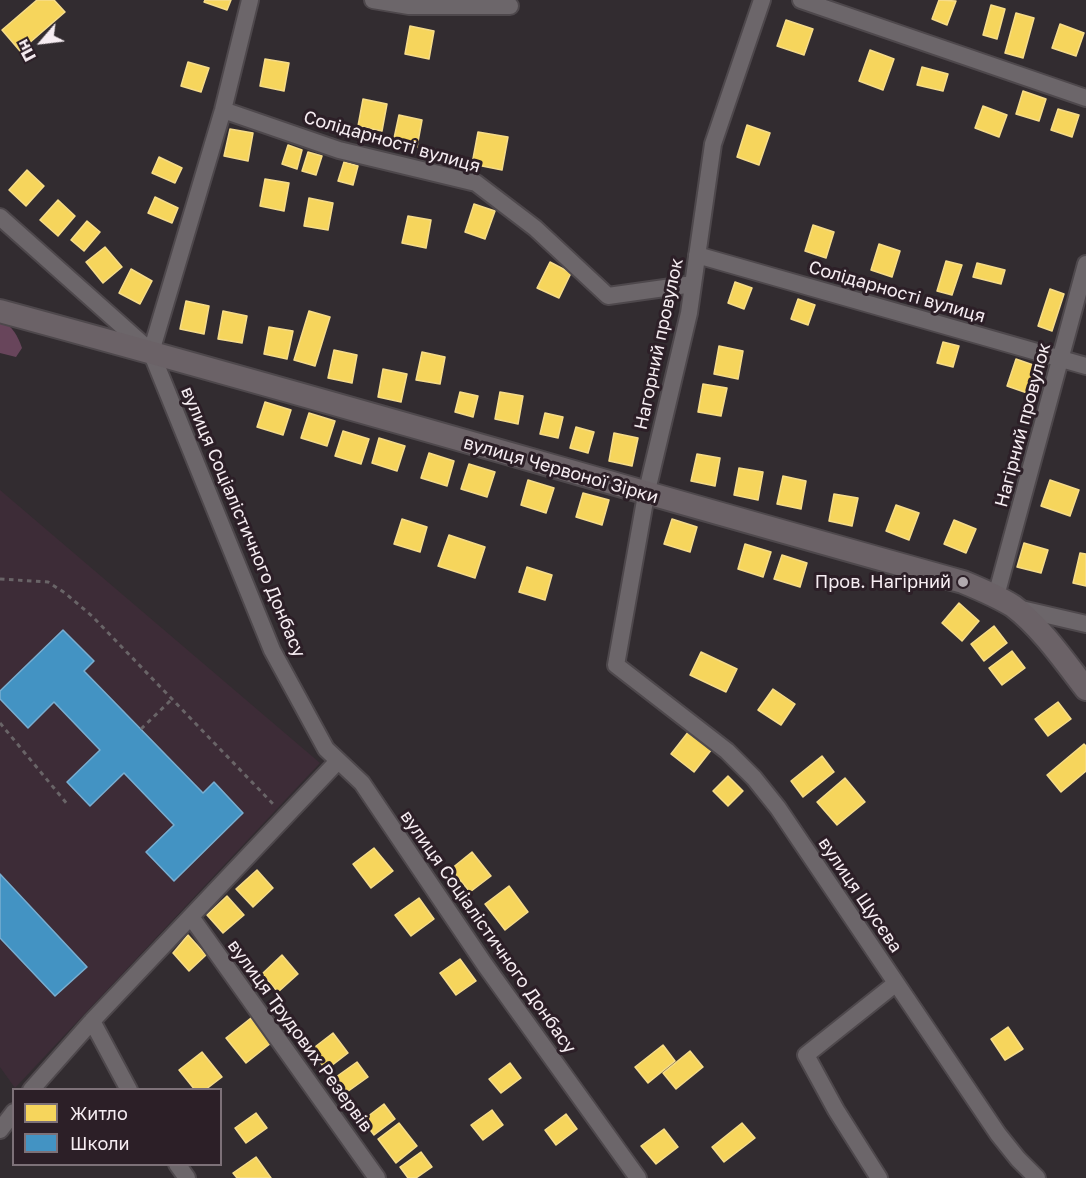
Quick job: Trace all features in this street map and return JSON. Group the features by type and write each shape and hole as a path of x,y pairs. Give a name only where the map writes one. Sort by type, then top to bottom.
{"street":[{"path":"0,217 151,352 224,110 250,0"},
{"path":"373,0 409,6 510,6"},
{"name":"Нагорний провулок","path":"616,665 646,495 689,313 713,144 762,0"},
{"path":"801,0 1086,98"},
{"name":"Солідарності вулиця","path":"224,110 339,150 476,183 535,228 608,296 693,284"},
{"name":"Солідарності вулиця","path":"697,255 1086,366"},
{"name":"Нагірний провулок","path":"996,596 1086,264"},
{"name":"вулиця Червоної Зірки","path":"0,311 151,352 646,495 963,582 996,596 1015,608 1048,640 1086,689"},
{"name":"вулиця Соціалістичного Донбасу","path":"151,352 272,650 326,749 362,783 485,966 638,1178"},
{"path":"1015,608 1086,624"},
{"name":"вулиця Щусєва","path":"616,665 727,751 754,778 778,808 998,1134 1037,1178"},
{"path":"32,1088 92,1021 338,761"},
{"name":"вулиця Трудових Резервів","path":"191,917 377,1178"},
{"path":"879,1178 836,1110 806,1055 895,984"},
{"path":"92,1021 128,1088"},
{"path":"0,1130 12,1115"}],"path":[{"path":"0,579 48,582 65,593 92,616 286,817"},
{"path":"141,729 172,699"},
{"path":"0,723 68,805"}],"shaded area":[{"path":"0,321 12,328 19,340 22,348 16,357 0,353"},
{"path":"0,490 320,763 15,1088 0,1067"}],"building: Житло":[{"path":"37,0 54,0 65,12 20,51 2,30"},
{"path":"205,0 231,0 227,10 204,2"},
{"path":"939,0 956,1 947,25 932,19"},
{"path":"991,5 1005,9 997,39 983,35"},
{"path":"1016,13 1034,18 1023,58 1005,53"},
{"path":"786,20 813,29 804,55 777,46"},
{"path":"1060,24 1084,33 1076,56 1052,48"},
{"path":"410,26 434,31 429,59 405,54"},
{"path":"870,50 894,59 883,90 859,81"},
{"path":"265,59 289,63 284,91 260,86"},
{"path":"188,62 209,68 201,92 181,86"},
{"path":"922,67 948,74 943,91 917,85"},
{"path":"1023,91 1046,99 1039,121 1016,114"},
{"path":"363,99 387,104 382,131 358,126"},
{"path":"983,106 1007,115 999,137 975,128"},
{"path":"1058,109 1079,115 1072,137 1051,130"},
{"path":"399,115 422,120 417,147 393,143"},
{"path":"747,125 770,133 759,165 737,157"},
{"path":"230,129 253,133 248,161 224,156"},
{"path":"478,132 508,137 502,170 472,164"},
{"path":"288,145 302,150 297,169 282,164"},
{"path":"308,152 322,156 316,175 302,171"},
{"path":"159,157 182,168 175,183 152,173"},
{"path":"344,162 358,166 353,185 338,181"},
{"path":"27,170 44,186 26,206 9,190"},
{"path":"265,179 289,183 284,211 260,206"},
{"path":"155,197 178,208 172,223 148,213"},
{"path":"309,198 333,203 328,230 304,226"},
{"path":"58,200 75,216 58,236 40,220"},
{"path":"474,204 495,211 485,239 465,232"},
{"path":"408,216 431,220 426,248 402,243"},
{"path":"87,221 100,232 84,251 71,240"},
{"path":"813,225 834,232 826,258 805,251"},
{"path":"879,244 900,251 892,277 871,270"},
{"path":"105,247 122,267 103,283 86,262"},
{"path":"946,261 962,265 952,295 937,291"},
{"path":"550,262 571,273 559,298 537,288"},
{"path":"977,263 1005,270 1001,284 973,277"},
{"path":"131,269 152,281 140,304 119,293"},
{"path":"735,282 752,288 744,309 728,303"},
{"path":"1050,289 1064,294 1052,331 1038,326"},
{"path":"798,299 815,305 808,325 791,319"},
{"path":"186,301 209,306 204,334 180,329"},
{"path":"223,311 247,316 242,343 218,339"},
{"path":"309,311 330,317 315,366 294,360"},
{"path":"269,327 293,331 287,359 264,354"},
{"path":"943,342 959,346 953,367 937,363"},
{"path":"719,346 743,351 738,379 714,374"},
{"path":"334,350 357,355 352,383 328,378"},
{"path":"422,352 445,357 440,384 416,380"},
{"path":"1016,359 1039,367 1030,394 1007,386"},
{"path":"383,369 407,374 401,402 378,397"},
{"path":"703,384 727,388 721,416 698,412"},
{"path":"460,392 478,396 473,417 455,412"},
{"path":"500,392 523,396 518,424 495,419"},
{"path":"265,402 291,410 283,435 257,427"},
{"path":"309,413 335,421 327,446 301,438"},
{"path":"545,413 563,417 558,438 540,434"},
{"path":"576,427 594,432 588,453 570,448"},
{"path":"343,431 369,439 361,464 335,456"},
{"path":"614,433 638,438 632,466 609,461"},
{"path":"379,438 405,446 397,471 372,463"},
{"path":"429,453 454,461 447,486 421,478"},
{"path":"697,454 720,458 715,486 691,481"},
{"path":"469,464 495,472 487,497 461,489"},
{"path":"739,468 763,472 758,500 734,495"},
{"path":"783,476 806,481 801,509 777,504"},
{"path":"528,480 554,488 546,513 521,505"},
{"path":"1050,480 1079,490 1070,516 1041,506"},
{"path":"583,493 609,500 602,525 576,517"},
{"path":"834,494 858,498 852,526 829,521"},
{"path":"896,505 919,513 909,540 886,531"},
{"path":"402,519 427,527 420,552 394,544"},
{"path":"672,519 697,527 690,552 664,544"},
{"path":"954,520 976,529 966,553 944,544"},
{"path":"449,535 485,547 475,578 438,566"},
{"path":"1024,543 1048,550 1041,573 1017,567"},
{"path":"745,544 771,552 763,577 738,569"},
{"path":"1080,553 1086,554 1086,586 1073,583"},
{"path":"782,555 807,563 800,587 774,579"},
{"path":"527,567 552,575 545,600 519,592"},
{"path":"959,603 979,621 962,641 942,623"},
{"path":"994,626 1007,643 984,661 971,644"},
{"path":"1012,651 1025,668 1002,685 989,668"},
{"path":"701,652 737,669 726,692 690,675"},
{"path":"773,689 795,704 781,725 758,710"},
{"path":"1058,702 1071,719 1048,736 1035,719"},
{"path":"689,731 712,749 694,772 671,754"},
{"path":"1084,744 1086,746 1086,771 1061,792 1047,775"},
{"path":"822,756 834,772 803,797 791,781"},
{"path":"728,776 743,791 728,806 713,791"},
{"path":"845,778 865,802 837,825 817,802"},
{"path":"374,848 393,871 371,888 353,864"},
{"path":"472,852 491,876 470,892 451,869"},
{"path":"257,870 273,888 253,907 236,889"},
{"path":"509,886 528,912 505,930 485,904"},
{"path":"227,896 244,915 223,933 207,915"},
{"path":"419,898 434,919 411,936 395,915"},
{"path":"188,935 206,955 189,971 173,953"},
{"path":"282,955 298,974 278,992 262,974"},
{"path":"460,959 476,981 456,995 440,973"},
{"path":"251,1018 271,1043 246,1063 226,1038"},
{"path":"1008,1027 1023,1049 1005,1060 991,1039"},
{"path":"333,1033 348,1053 326,1070 311,1050"},
{"path":"663,1045 675,1061 648,1083 635,1067"},
{"path":"690,1051 703,1067 676,1089 663,1073"},
{"path":"202,1052 222,1077 208,1088 193,1088 179,1070"},
{"path":"357,1062 368,1077 347,1092 336,1077"},
{"path":"510,1063 521,1078 501,1093 489,1079"},
{"path":"384,1104 395,1119 374,1135 363,1120"},
{"path":"492,1110 503,1125 483,1140 471,1125"},
{"path":"256,1113 267,1128 246,1143 235,1128"},
{"path":"566,1114 577,1129 556,1145 545,1130"},
{"path":"399,1123 417,1146 396,1163 378,1139"},
{"path":"742,1123 755,1138 724,1162 712,1147"},
{"path":"664,1129 678,1147 656,1164 641,1146"},
{"path":"421,1152 432,1167 416,1178 408,1178 400,1167"},
{"path":"256,1157 271,1178 237,1178 233,1173"}],"building: Школи":[{"path":"63,630 94,661 84,671 203,793 214,782 243,813 174,881 146,852 174,825 124,773 90,806 67,782 100,750 54,702 28,728 0,699 0,691"},
{"path":"0,874 87,967 55,996 0,938"}],"place":[{"name":"Пров. Нагірний","path":"963,582"}]}
